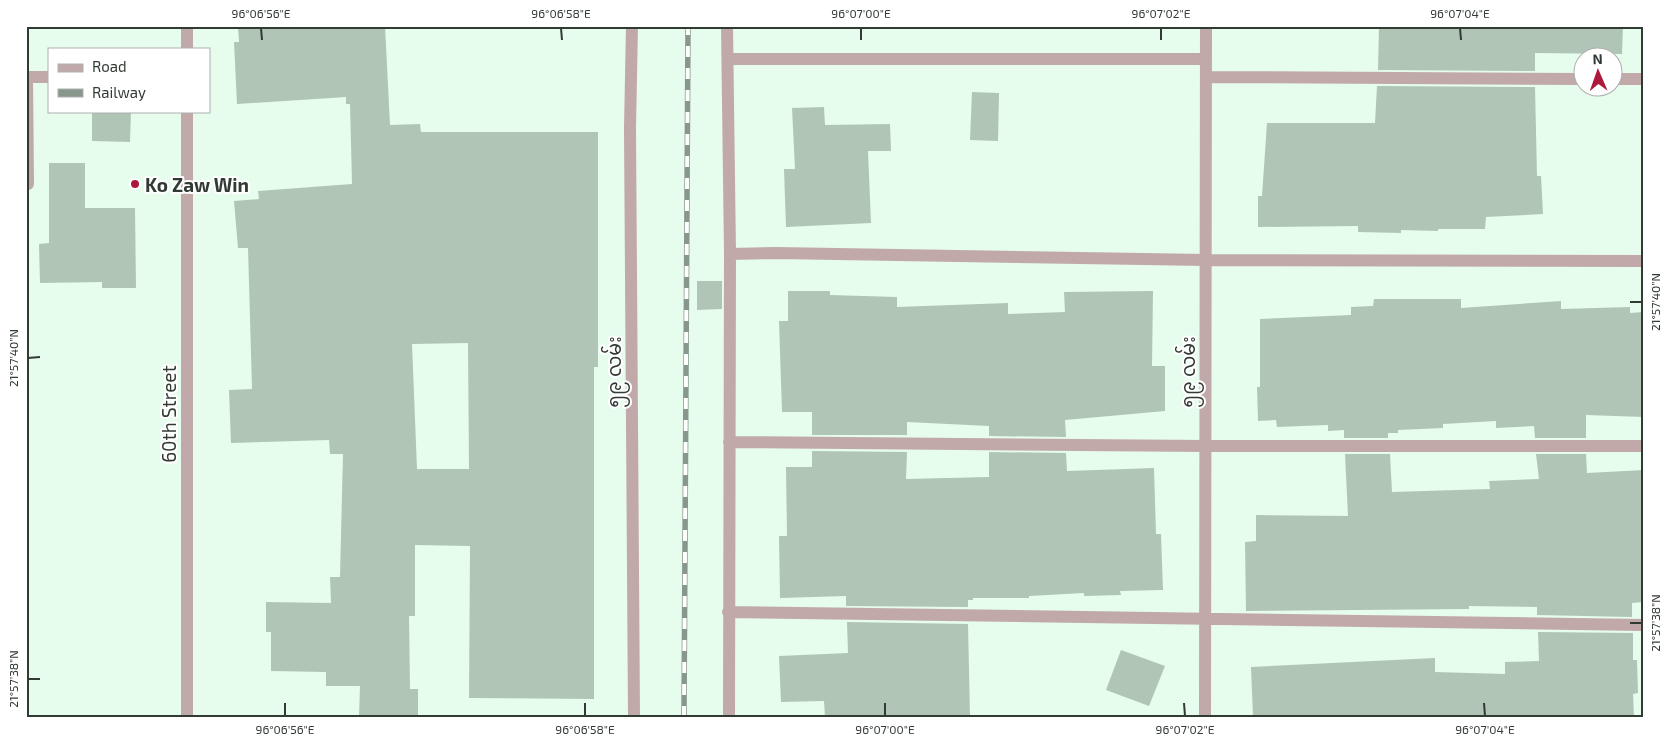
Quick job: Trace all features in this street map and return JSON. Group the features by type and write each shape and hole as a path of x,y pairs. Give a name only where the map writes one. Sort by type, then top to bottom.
{"street":[{"path":"187,26 187,48"},
{"name":"၅၉ လမ်း","path":"632,26 630,148 634,717"},
{"path":"727,26 730,254 729,717"},
{"name":"၅၉ လမ်း","path":"1205,717 1206,26"},
{"path":"728,59 1206,59"},
{"path":"28,184 27,77 48,77"},
{"path":"1206,77 1572,79"},
{"path":"1622,79 1644,79"},
{"name":"60th Street","path":"186,717 187,112"},
{"path":"730,254 777,252 1206,260 1644,261"},
{"path":"729,442 1206,446 1644,446"},
{"path":"728,612 1644,625"}],"building":[{"path":"238,26 385,26 390,125 420,124 421,132 598,132 598,367 594,367 594,699 469,698 470,546 415,545 415,616 409,616 410,689 418,689 418,717 359,717 360,686 326,686 326,672 271,671 271,632 266,632 266,602 331,603 330,577 340,577 343,454 330,454 329,440 231,443 229,390 252,389 248,248 238,248 234,201 259,199 258,191 352,184 350,104 346,104 346,97 237,104 234,42 239,42","holes":["468,343 469,469 417,469 412,344"]},
{"path":"1379,26 1623,26 1622,54 1622,48 1572,48 1572,53 1535,53 1535,71 1378,70"},
{"path":"1377,86 1535,87 1537,176 1541,176 1543,214 1486,217 1485,229 1401,230 1401,233 1358,232 1358,226 1258,227 1258,196 1262,196 1267,123 1375,123"},
{"path":"972,92 999,93 998,141 970,140"},
{"path":"824,107 825,125 890,124 891,151 868,151 871,223 786,227 784,169 795,169 792,108"},
{"path":"92,112 131,112 130,142 92,141"},
{"path":"49,163 85,163 85,208 135,208 136,288 102,288 102,282 40,283 39,244 49,243"},
{"path":"697,281 722,281 722,309 697,310"},
{"path":"788,291 830,291 830,295 897,297 897,307 1008,303 1008,314 1065,312 1064,292 1153,291 1152,366 1165,366 1165,411 1065,420 1066,437 989,436 989,426 907,422 907,435 812,435 812,412 782,412 779,321 788,321"},
{"path":"1374,299 1461,299 1461,308 1561,301 1561,309 1630,307 1630,313 1644,312 1644,417 1586,415 1586,438 1535,438 1534,426 1496,428 1496,421 1443,424 1443,428 1398,430 1398,433 1388,433 1388,438 1344,438 1344,430 1328,431 1328,425 1277,427 1276,420 1258,421 1257,387 1260,387 1260,319 1351,315 1351,307 1373,306"},
{"path":"812,451 907,452 906,479 989,477 989,452 1066,453 1067,471 1154,468 1156,534 1161,534 1163,590 1120,591 1121,595 1084,596 1084,593 1029,596 1029,598 973,598 973,600 968,600 968,607 846,606 846,596 780,598 779,536 787,536 786,467 812,467"},
{"path":"1345,454 1390,454 1392,492 1490,489 1489,481 1539,479 1536,454 1586,454 1587,473 1644,470 1644,602 1632,603 1632,617 1537,615 1537,607 1469,606 1469,609 1246,611 1245,542 1256,541 1256,515 1348,516"},
{"path":"847,622 968,624 970,717 825,717 824,701 781,702 779,656 848,653"},
{"path":"1538,632 1633,633 1633,660 1637,660 1638,693 1633,694 1634,717 1253,717 1251,667 1435,658 1435,672 1505,674 1505,662 1539,661"},
{"path":"1121,650 1165,666 1149,706 1106,690"}],"railway":[{"path":"684,717 688,26"}],"place":[{"name":"Ko Zaw Win","path":"135,184"}]}
